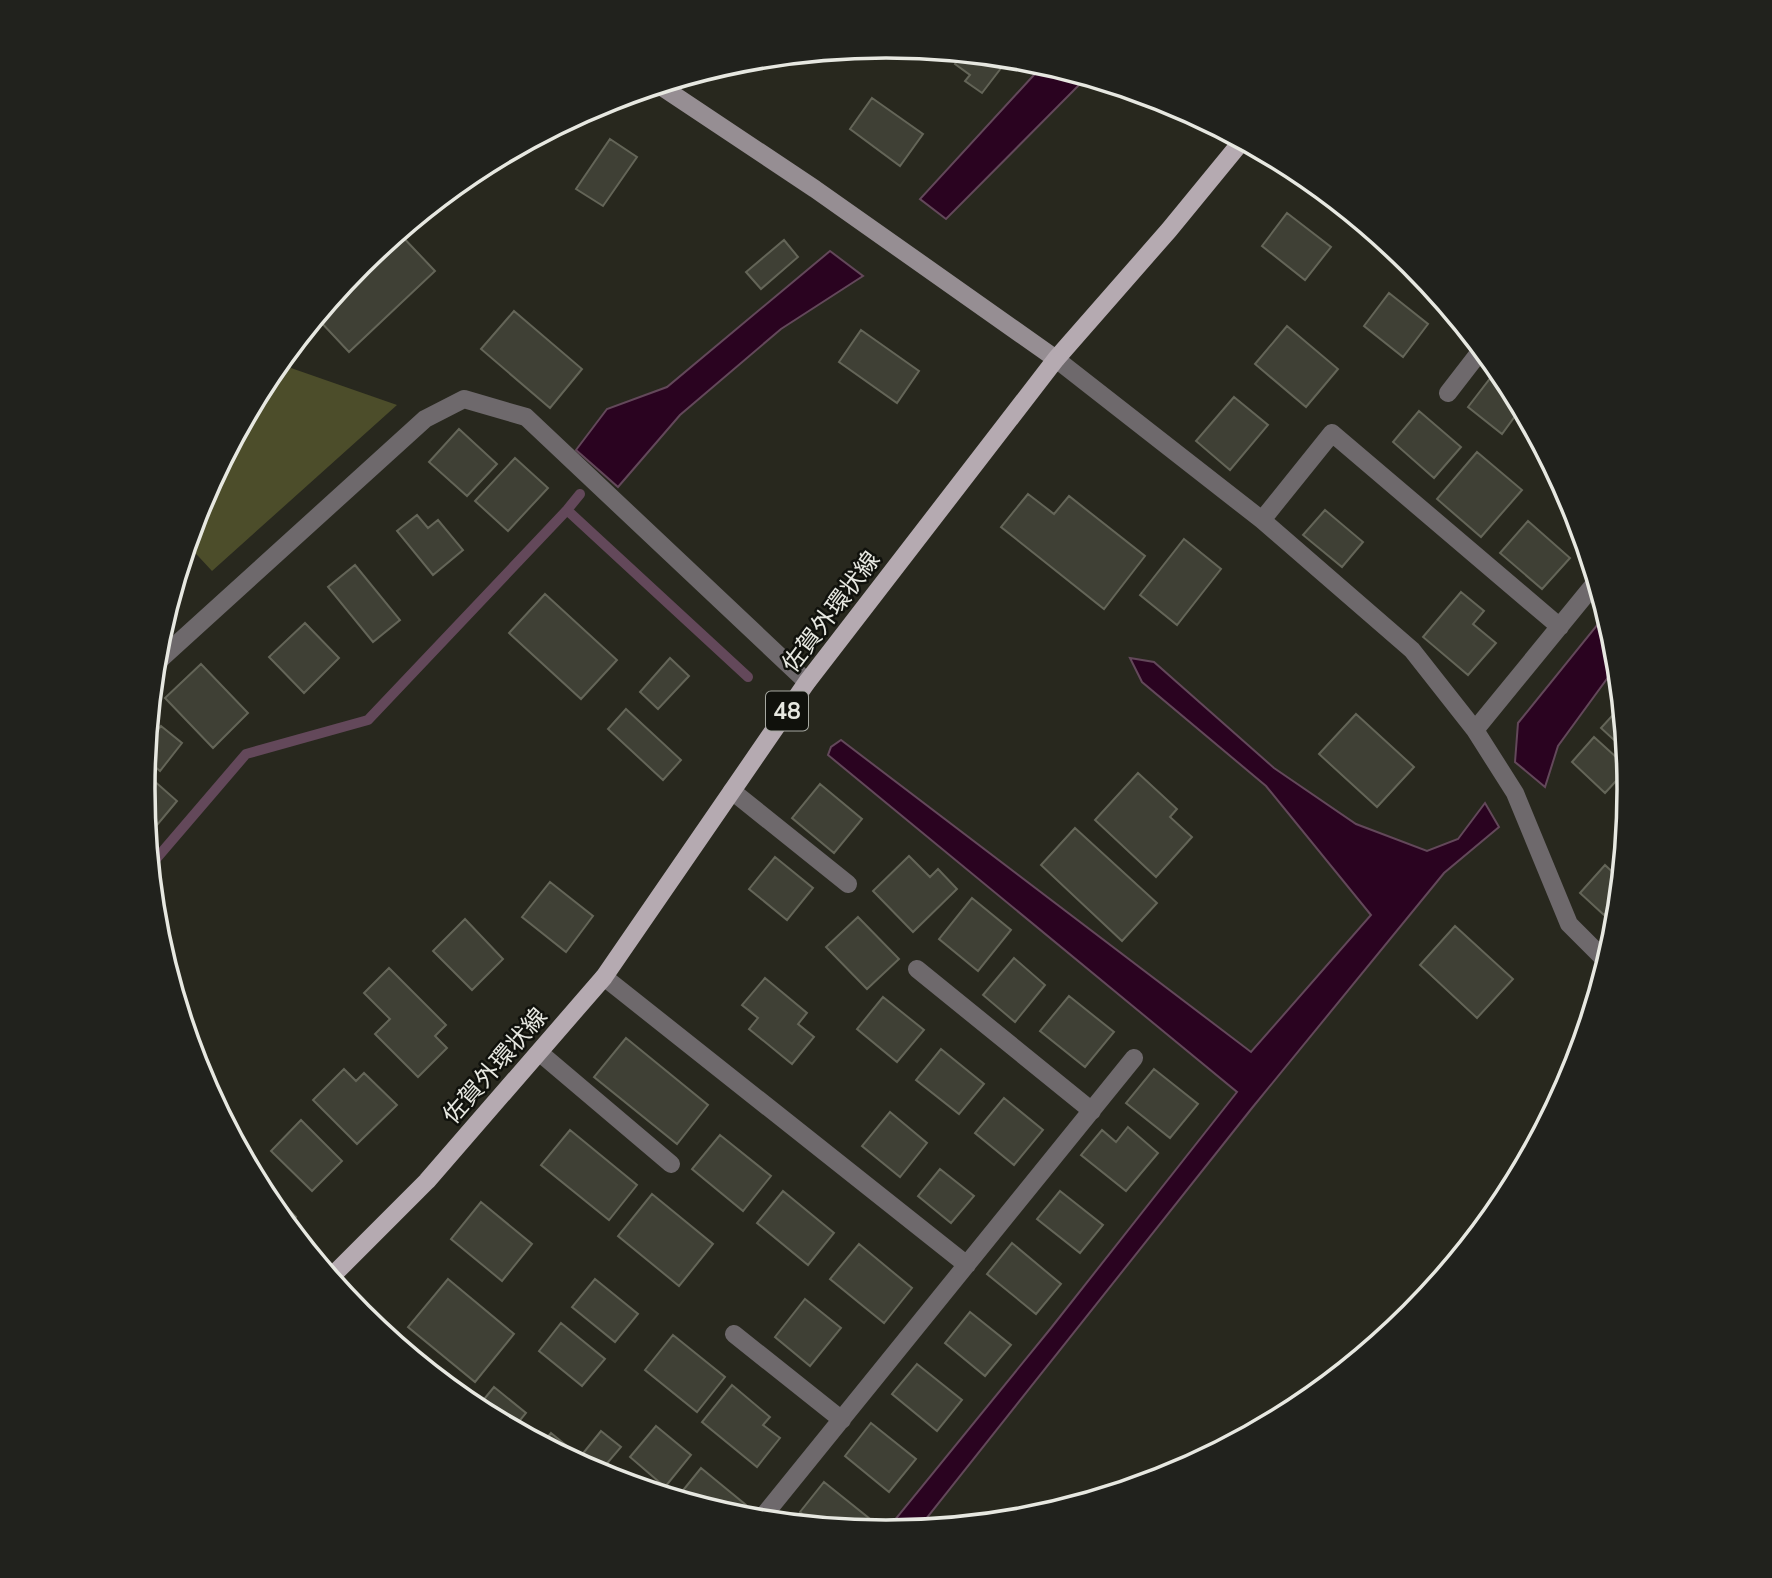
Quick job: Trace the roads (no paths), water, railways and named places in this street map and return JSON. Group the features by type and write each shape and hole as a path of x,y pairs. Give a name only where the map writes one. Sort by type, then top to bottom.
{"main road":[{"name":"佐賀外環状線","path":"337,1272 427,1181 604,977 807,682 1056,359 1169,230 1236,148"}],"street":[{"path":"669,92 815,188 1056,359 1262,520 1412,650 1475,730 1515,793 1569,924 1598,953"},
{"path":"1448,393 1476,357"},
{"path":"168,652 425,419 464,399 526,417 807,682"},
{"path":"1262,520 1332,433 1560,627"},
{"path":"1475,730 1589,591"},
{"path":"732,791 848,884"},
{"path":"916,969 1091,1111"},
{"path":"604,977 967,1265"},
{"path":"540,1053 671,1164"},
{"path":"768,1510 1134,1058"},
{"path":"734,1334 842,1419"}],"waterway":[{"path":"158,857 246,754 368,720 580,494"},
{"path":"567,510 748,677"}]}
